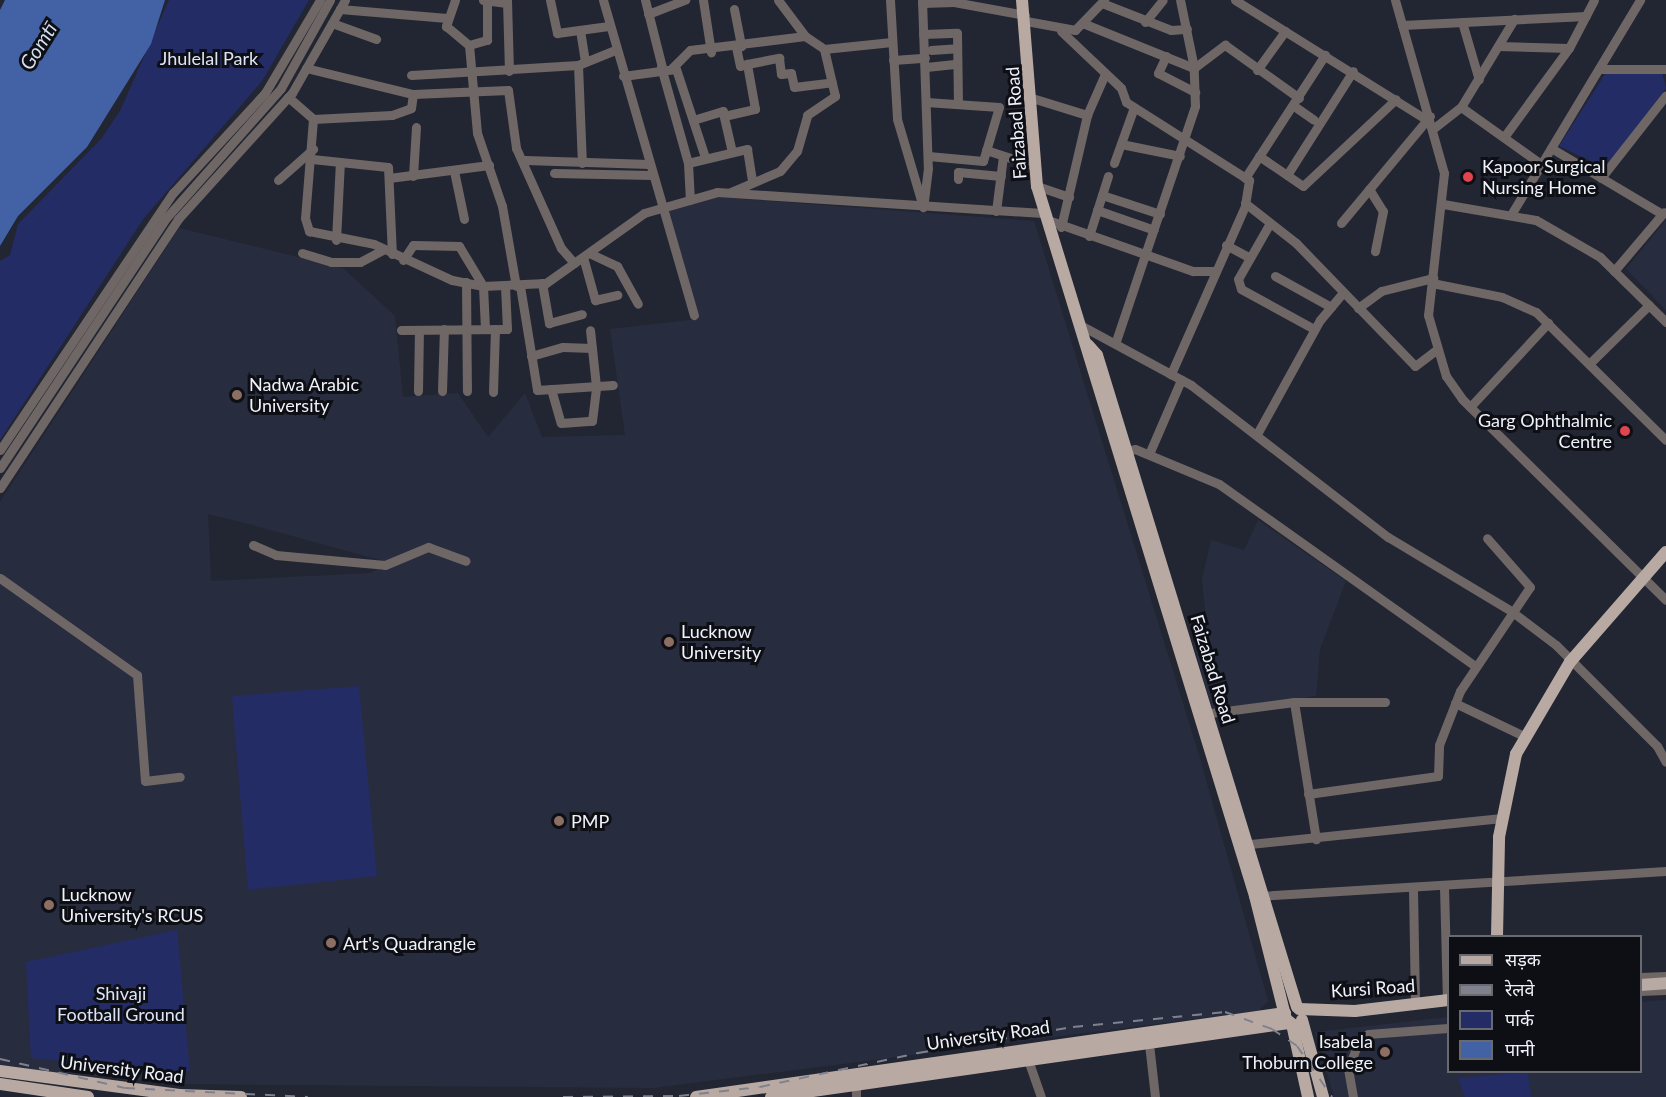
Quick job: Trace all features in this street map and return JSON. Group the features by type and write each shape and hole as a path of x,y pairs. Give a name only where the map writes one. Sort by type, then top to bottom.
{"main road":[{"name":"Faizabad Road","path":"1022,0 1026,18 1037,186 1260,896 1294,1015 1323,1097"},
{"path":"1497,935 1496,883 1502,818 1507,784 1524,736 1570,662 1666,552"},
{"path":"1642,985 1666,983"},
{"name":"Kursi Road","path":"1294,1015 1447,1002"},
{"name":"Kursi Road","path":"1294,1015 1447,1002"},
{"name":"Faizabad Road","path":"1294,1015 1308,1097"},
{"name":"University Road","path":"1026,1055 1149,1044 1294,1015"},
{"name":"University Road","path":"771,1097 856,1085 940,1066 1294,1015"},
{"name":"University Road","path":"0,1071 22,1087 241,1097"},
{"name":"University Road","path":"0,1084 88,1097"},
{"name":"University Road","path":"696,1097 856,1085"}],"street":[{"path":"307,24 314,0"},
{"path":"0,450 153,222 265,93 320,0"},
{"path":"0,468 167,217 281,88 330,0"},
{"path":"455,0 446,26 469,45 473,93 489,165 502,206 537,390 613,385"},
{"path":"549,0 557,33 609,26"},
{"path":"603,0 615,50 694,315"},
{"path":"645,0 665,68 688,163 690,200"},
{"path":"648,14 685,0"},
{"path":"703,0 711,51"},
{"path":"777,0 805,36 824,49 892,42"},
{"path":"890,0 897,119 923,207"},
{"path":"1145,22 1163,0"},
{"path":"1116,341 1186,140 1195,92 1194,68 1180,0"},
{"path":"1235,0 1353,71 1430,121"},
{"path":"1395,0 1444,173 1443,204 1428,315 1435,351 1470,407 1666,600"},
{"path":"1504,137 1569,48 1594,0"},
{"path":"1512,213 1640,0"},
{"path":"469,45 488,40 488,1 507,2 509,71"},
{"path":"923,207 928,156 927,58 923,34 922,2 947,1 1026,18 1061,31 1105,74 1134,107 1245,178"},
{"path":"1061,31 1085,24 1103,2 1145,22 1187,29"},
{"path":"0,488 178,219 288,97 343,5 447,18"},
{"path":"734,9 740,66 779,58 781,74 791,73 794,87 832,82"},
{"path":"1402,25 1586,16"},
{"path":"1341,223 1430,121 1461,107 1514,19"},
{"path":"1462,22 1479,80"},
{"path":"332,23 376,39"},
{"path":"1085,24 1194,68"},
{"path":"580,30 582,163"},
{"path":"1257,70 1285,31"},
{"path":"923,34 957,33 958,104"},
{"path":"623,76 665,68 690,50 711,51 805,36"},
{"path":"1194,68 1225,45 1297,102 1314,120"},
{"path":"1498,46 1569,48"},
{"path":"927,58 957,48"},
{"path":"731,192 789,162 807,115 835,96 824,49"},
{"path":"411,75 509,71 581,64 615,50"},
{"path":"1171,374 1245,203 1245,178 1297,102 1325,55"},
{"path":"1166,56 1158,73 1195,92"},
{"path":"893,60 927,58 957,64"},
{"path":"724,116 755,109 747,64"},
{"path":"306,68 413,94 508,90 516,148 525,160 541,208 574,263"},
{"path":"665,68 693,120 705,157"},
{"path":"1599,69 1666,69"},
{"path":"1287,175 1353,71"},
{"path":"1061,227 1087,115 1105,74"},
{"path":"288,97 313,118 392,115 411,108 413,94"},
{"path":"1601,178 1666,95"},
{"path":"1032,98 1087,115"},
{"path":"1259,156 1303,186 1396,99"},
{"path":"926,102 999,107 983,161 928,156"},
{"path":"1114,163 1134,107"},
{"path":"1461,107 1541,164"},
{"path":"693,120 723,111 732,152"},
{"path":"313,118 307,225 309,231 388,252 403,260 466,282 483,285 518,286 542,283 586,255 644,213 690,200 731,192 1047,216 1061,227 1193,271 1215,271"},
{"path":"413,176 416,127"},
{"path":"1121,144 1180,156"},
{"path":"1551,148 1664,212 1614,272"},
{"path":"688,163 705,157 747,149 752,181"},
{"path":"986,150 1035,166"},
{"path":"312,154 340,162 388,167 388,252"},
{"path":"278,180 312,154"},
{"path":"996,211 1004,156"},
{"path":"958,159 958,176 1001,176"},
{"path":"525,160 649,164"},
{"path":"336,240 340,162"},
{"path":"389,178 489,165"},
{"path":"454,171 464,219"},
{"path":"554,173 652,175"},
{"path":"1089,236 1108,176"},
{"path":"1037,186 1069,196"},
{"path":"1369,189 1383,211 1375,251"},
{"path":"1102,195 1160,214"},
{"path":"1245,203 1270,223 1416,366 1435,351"},
{"path":"1443,204 1512,213 1536,220 1614,272 1666,322"},
{"path":"1097,210 1155,230"},
{"path":"1270,223 1238,279 1241,289 1314,329"},
{"path":"403,260 414,245 459,246 483,285 490,329 493,392"},
{"path":"1226,245 1250,258"},
{"path":"302,253 331,262 360,262 388,252"},
{"path":"586,255 595,300 617,295"},
{"path":"586,255 617,266 638,304"},
{"path":"1275,276 1332,307"},
{"path":"1358,308 1381,291 1433,280 1502,297 1548,323 1666,440"},
{"path":"466,282 467,391"},
{"path":"542,283 549,323 582,314"},
{"path":"401,330 507,329 505,286"},
{"path":"1257,434 1314,329 1343,293"},
{"path":"1589,364 1648,305"},
{"path":"1470,407 1548,323"},
{"path":"1082,326 1116,341 1182,380 1257,434 1388,537 1511,611 1570,662 1657,747 1666,762"},
{"path":"442,391 444,329"},
{"path":"418,391 419,330"},
{"path":"551,389 561,423 592,421 596,386 590,330"},
{"path":"531,356 563,347 592,348"},
{"path":"1149,454 1182,380"},
{"path":"1122,451 1149,454 1219,484 1475,666"},
{"path":"1308,794 1438,776 1439,745 1455,703 1475,666 1530,582 1486,538"},
{"path":"253,545 276,555 385,565 428,546 466,561"},
{"path":"0,578 137,675 146,781 180,777"},
{"path":"1203,714 1294,702 1385,702"},
{"path":"1294,702 1316,839"},
{"path":"1455,703 1524,736"},
{"path":"1243,844 1316,839 1502,818"},
{"path":"1260,896 1413,889 1666,872"},
{"path":"1444,887 1447,973"},
{"path":"1413,889 1415,1004"},
{"path":"1642,977 1666,983"},
{"path":"1642,992 1666,983"},
{"path":"1353,1097 1348,1069 1359,1041 1368,1034 1447,1028"},
{"path":"1149,1044 1155,1097"},
{"path":"1026,1055 1041,1097"}],"shaded area":[{"name":"Lucknow University","path":"715,197 1034,221 1199,755 1268,1001 1258,1011 653,1088 179,1084 0,1067 0,502 179,228 343,268 395,316 403,397 458,393 488,437 525,393 542,437 625,435 610,329 698,319 665,212","holes":["208,514 387,562 371,573 211,581"]},
{"path":"1666,220 1666,310 1626,269"},
{"path":"1258,520 1346,581 1320,649 1316,696 1212,709 1193,642 1208,637 1202,579 1211,540 1244,550"},
{"name":"Isabela Thoburn College","path":"1666,1000 1666,1097 1334,1097 1315,1032 1447,1017 1447,1073 1642,1073 1642,1002"}],"green space":[{"name":"Jhulelal Park","path":"169,0 309,0 262,81 144,218 0,440 0,261 10,255 18,224 101,139 120,111"},
{"path":"1662,73 1666,88 1605,168 1559,146 1605,74"},
{"path":"359,686 377,876 248,890 232,696"},
{"name":"Shivaji Football Ground","path":"177,930 190,1072 31,1058 26,962"},
{"path":"1528,1073 1531,1097 1465,1097 1458,1078"}],"water":[{"name":"Gomtī","path":"5,0 165,0 151,44 87,147 18,216 0,246 0,10"}],"railway":[{"path":"563,1097 679,1096 760,1087 918,1053 1073,1027 1225,1012 1272,1029 1297,1046 1332,1097"},
{"path":"0,1059 125,1088 308,1097"}],"place":[{"name":"Kapoor Surgical Nursing Home","path":"1468,177"},
{"name":"Nadwa Arabic University","path":"237,395"},
{"name":"Garg Ophthalmic Centre","path":"1625,431"},
{"name":"Lucknow University","path":"669,642"},
{"name":"PMP","path":"559,821"},
{"name":"Lucknow University's RCUS","path":"49,905"},
{"name":"Art's Quadrangle","path":"331,943"},
{"name":"Isabela Thoburn College","path":"1385,1052"}]}
